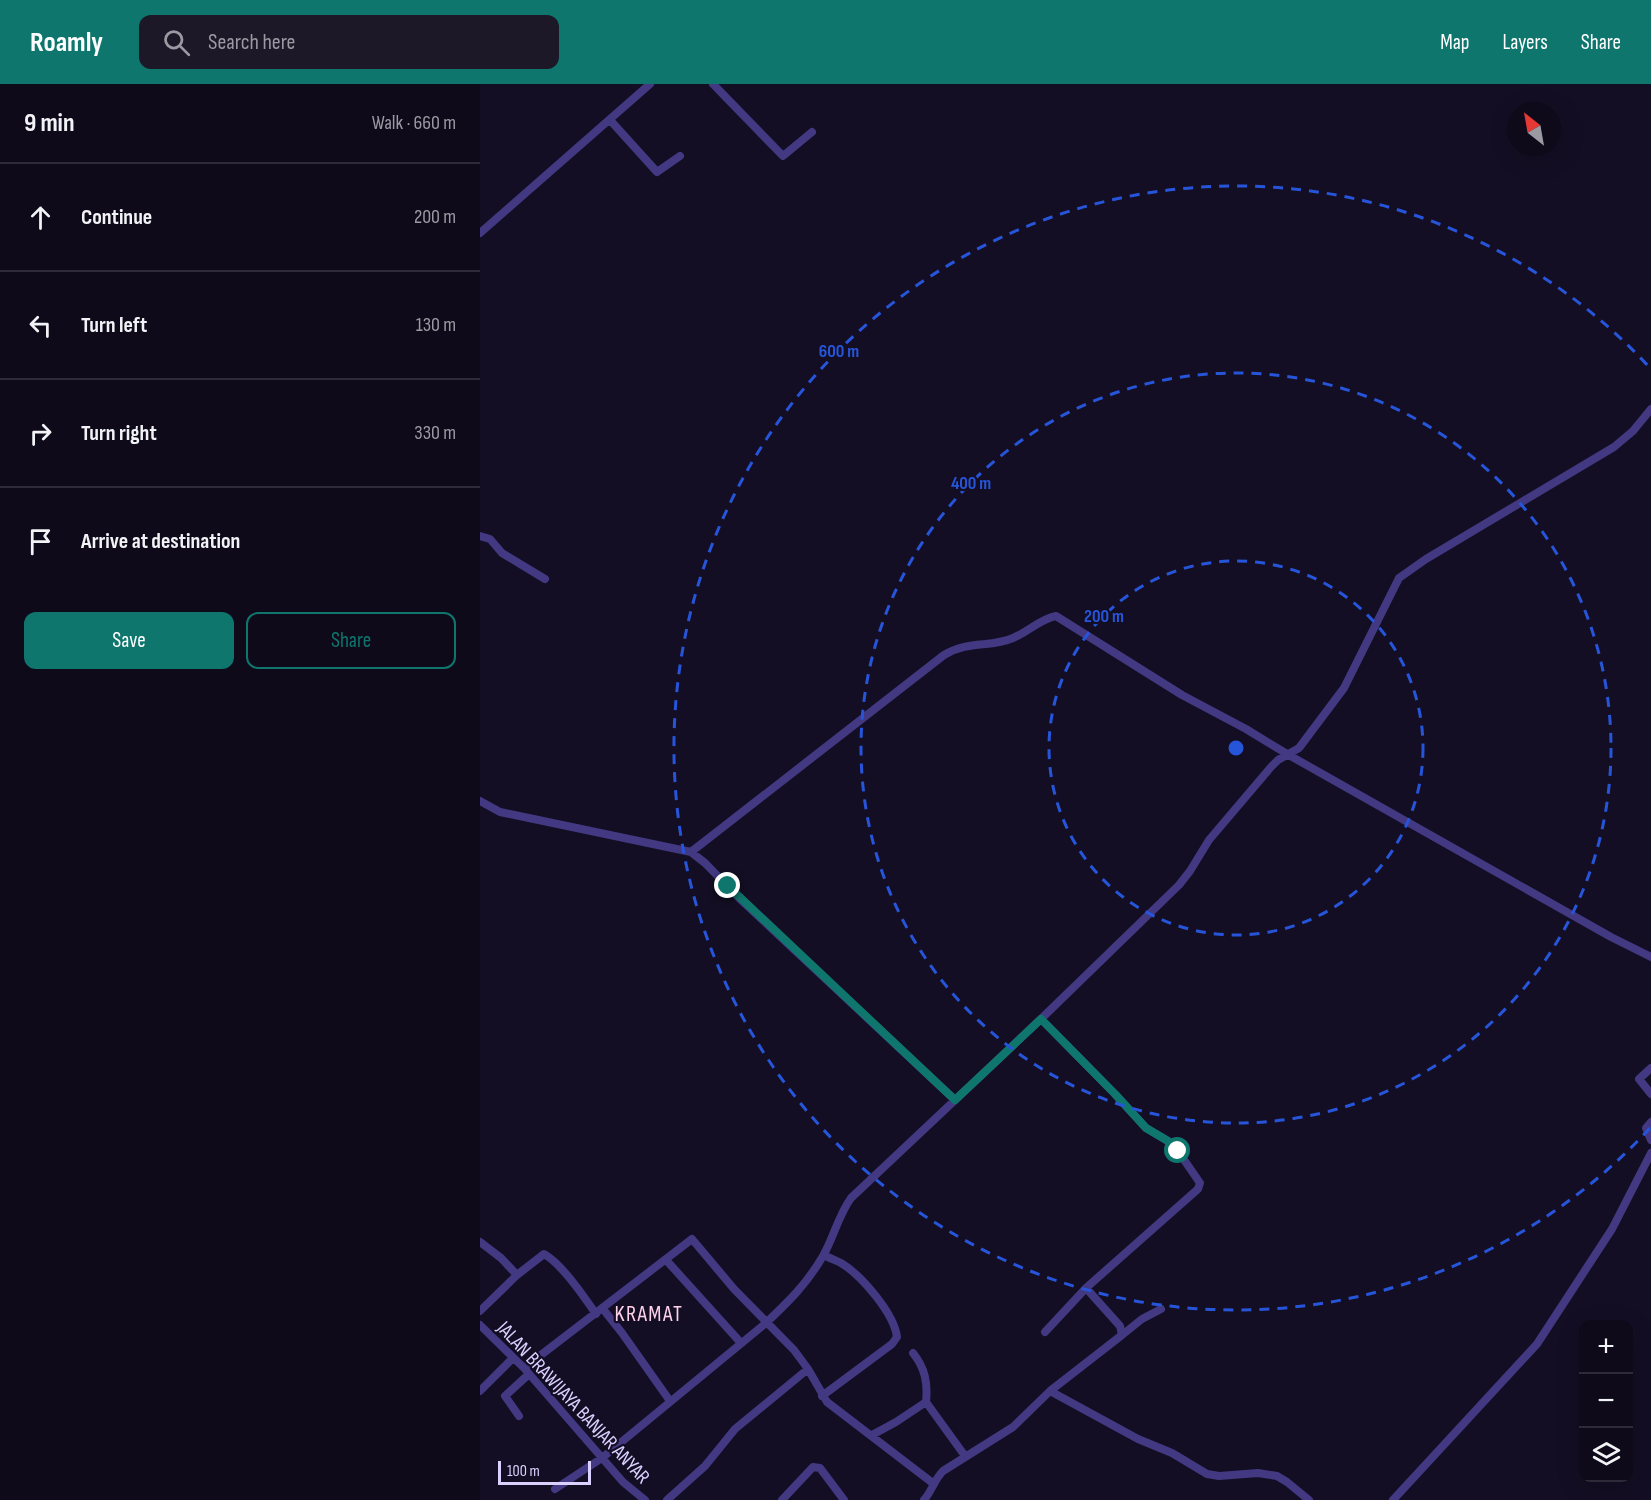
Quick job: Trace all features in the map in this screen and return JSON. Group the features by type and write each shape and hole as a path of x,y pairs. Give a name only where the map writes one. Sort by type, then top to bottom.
{"street":[{"path":"480,233 650,84"},
{"path":"713,84 783,156 813,132"},
{"path":"610,120 657,172 680,156"},
{"path":"555,1489 602,1458 766,1323 807,1283 824,1255 842,1211 851,1198 1179,885 1209,840 1270,767 1299,748 1344,688 1399,578 1426,559 1614,447 1633,431 1651,409"},
{"path":"480,536 490,539 502,553 545,579"},
{"path":"691,852 944,655 971,644 1008,640 1047,618 1056,616 1182,695 1246,729 1611,937 1651,957"},
{"path":"480,801 492,809 507,814 691,852 955,1100"},
{"path":"1041,1019 1146,1128 1168,1141 1178,1151 1200,1183 1198,1189 1086,1288 1045,1332"},
{"path":"1651,1068 1639,1079 1651,1094"},
{"path":"1651,1122 1646,1128 1651,1140"},
{"path":"1393,1500 1537,1344 1612,1229 1648,1167 1651,1154"},
{"path":"519,1416 505,1396 527,1371 599,1311 693,1239 716,1269 798,1355 822,1396 934,1484"},
{"path":"480,1242 501,1258 517,1275"},
{"path":"480,1311 517,1275 544,1254 622,1334 670,1401"},
{"path":"822,1396 892,1344 897,1337 891,1320 877,1298 842,1263 824,1255"},
{"path":"667,1261 741,1343"},
{"path":"1086,1288 1120,1326 1122,1335"},
{"path":"924,1500 943,1471 1013,1427 1050,1391 1142,1319 1161,1309"},
{"name":"JALAN BRAWIJAYA BANJAR ANYAR","path":"480,1325 527,1371 623,1482 645,1500"},
{"path":"913,1353 923,1366 926,1402 965,1456"},
{"path":"480,1391 513,1358"},
{"path":"667,1500 705,1466 735,1428 808,1369"},
{"path":"1050,1391 1138,1439 1173,1453 1207,1474 1219,1476 1258,1473 1277,1476 1309,1500"},
{"path":"872,1435 926,1402"},
{"path":"782,1500 813,1467 820,1468 844,1500"}],"district":[{"name":"KRAMAT","path":"649,1313"}],"route":[{"path":"728,886 955,1100 1041,1019 1146,1128 1168,1141 1178,1151"}]}
